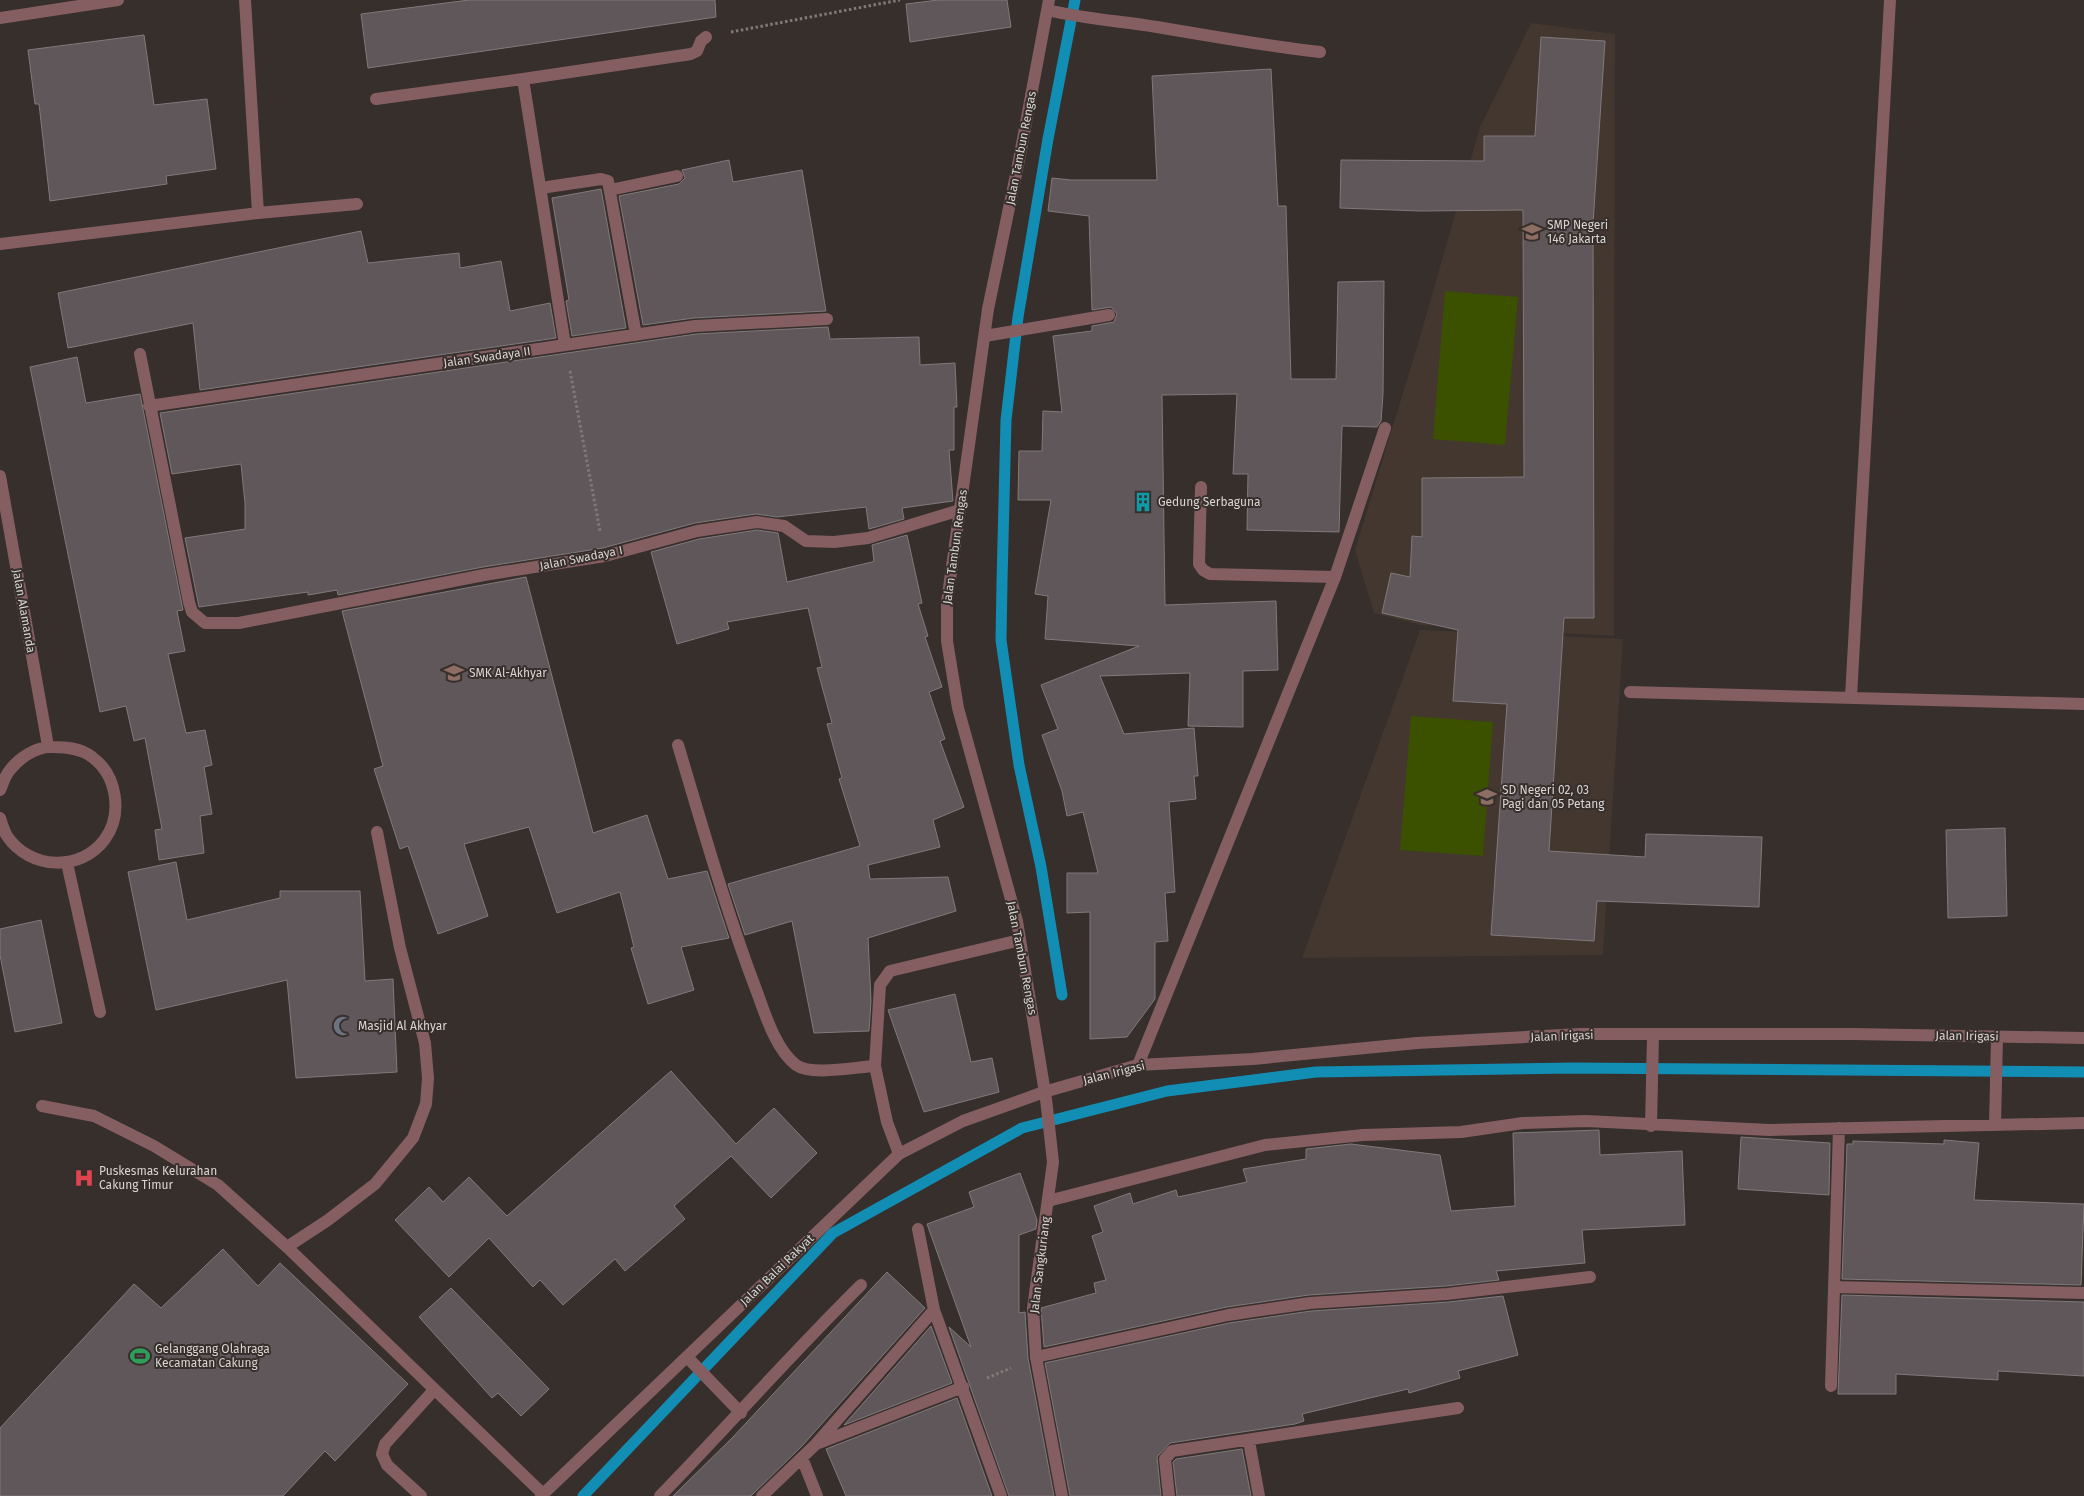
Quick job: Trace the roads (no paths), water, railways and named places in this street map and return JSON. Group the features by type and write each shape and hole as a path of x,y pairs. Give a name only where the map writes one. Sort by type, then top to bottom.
{"street":[{"path":"0,18 118,0"},
{"path":"245,0 258,213"},
{"path":"1851,696 1890,0"},
{"path":"1050,8 1084,18 1156,27 1210,38 1320,52"},
{"name":"Jalan Tambun Rengas","path":"1045,1095 1020,940 960,717 947,641 946,602 989,335 988,309 1050,8"},
{"path":"376,99 691,54 697,52 701,41 706,37"},
{"path":"523,79 566,345"},
{"path":"610,190 676,176"},
{"path":"541,188 601,179 608,181 636,335"},
{"path":"0,244 258,213 357,204"},
{"path":"989,335 1109,315"},
{"name":"Jalan Swadaya II","path":"149,406 695,326 828,320"},
{"path":"140,354 149,406"},
{"name":"Jalan Swadaya I","path":"149,406 189,602 197,618 205,623 239,623 484,576 605,556 697,531 757,522 784,526 806,541 834,542 868,538 960,510"},
{"path":"1138,1065 1335,577 1385,428"},
{"name":"Jalan Alamanda","path":"0,476 48,746"},
{"path":"1201,487 1199,564 1203,570 1210,574 1335,577"},
{"path":"1630,692 1851,696 2084,704"},
{"path":"678,745 734,932 771,1030 796,1066 810,1070 874,1066"},
{"path":"0,790 9,770 26,755 48,746 71,747 92,756 108,774 116,795 115,818 105,839 88,855 66,863 44,862 23,852 7,836 0,818"},
{"path":"288,1247 328,1220 375,1184 413,1138 426,1104 428,1078 425,1043 400,948 377,832"},
{"path":"66,863 100,1012"},
{"path":"898,1154 887,1122 874,1066 880,985 890,971 1020,940"},
{"name":"Jalan Irigasi","path":"1045,1095 1138,1065 1570,1034 1853,1034 2084,1038"},
{"path":"1651,1122 1653,1035"},
{"path":"1995,1125 1997,1036"},
{"name":"Jalan Balai Rakyat","path":"542,1495 898,1154 963,1121 1045,1095"},
{"name":"Jalan Sangkuriang","path":"1045,1095 1053,1162 1033,1308 1036,1357 1062,1496"},
{"path":"42,1106 94,1116 154,1146 218,1185 288,1247 542,1495"},
{"path":"1048,1201 1265,1145 1363,1135 1461,1132 1523,1123 1586,1121 1651,1122 1769,1130 2084,1123"},
{"path":"1831,1386 1839,1128"},
{"path":"918,1229 934,1310 1000,1496"},
{"path":"1036,1357 1228,1315 1301,1304 1447,1294 1590,1277"},
{"path":"660,1496 741,1412 799,1347 861,1285"},
{"path":"1834,1287 2084,1292"},
{"path":"762,1496 816,1444 934,1310"},
{"path":"686,1357 741,1412"},
{"path":"816,1444 963,1388"},
{"path":"421,1496 387,1465 382,1454 385,1444 434,1390"},
{"path":"1169,1496 1165,1459 1172,1451 1249,1441 1458,1408"},
{"path":"1249,1441 1259,1496"},
{"path":"802,1458 817,1496"}],"waterway":[{"path":"1062,995 1041,867 1019,765 1001,640 1006,420 1018,317 1048,139 1075,0"},
{"path":"583,1496 833,1233 1022,1128 1167,1091 1316,1072 1573,1068 2084,1072"}],"place":[{"name":"SMP Negeri 146 Jakarta","path":"1532,232"},
{"name":"Gedung Serbaguna","path":"1143,502"},
{"name":"SMK Al-Akhyar","path":"454,673"},
{"name":"SD Negeri 02, 03 Pagi dan 05 Petang","path":"1487,797"},
{"name":"Masjid Al Akhyar","path":"343,1026"},
{"name":"Puskesmas Kelurahan Cakung Timur","path":"84,1178"},
{"name":"Gelanggang Olahraga Kecamatan Cakung","path":"140,1356"}]}
